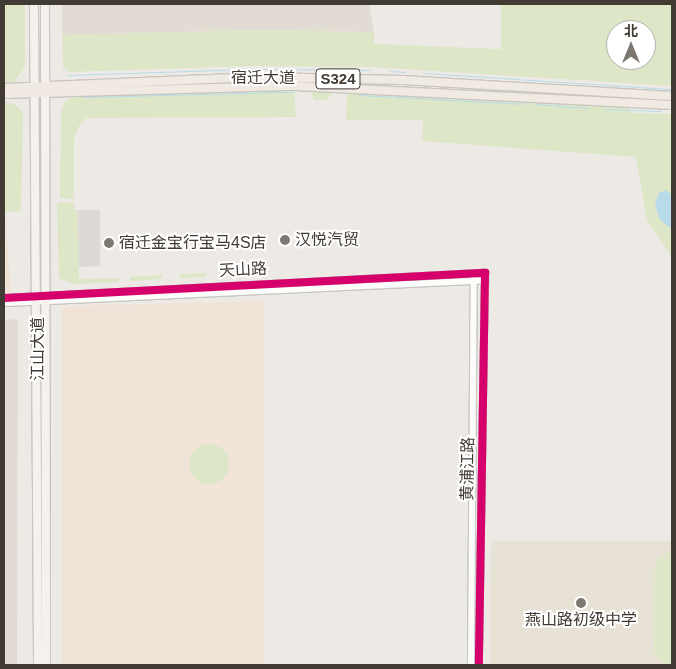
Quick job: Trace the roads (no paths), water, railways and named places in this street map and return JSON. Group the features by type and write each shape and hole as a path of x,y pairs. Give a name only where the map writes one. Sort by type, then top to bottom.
{"main road":[{"name":"江山大道","path":"34,4 35,89 43,297 46,665"},
{"name":"江山大道","path":"38,665 45,4"},
{"name":"宿迁大道","path":"44,89 261,77 402,80 672,96"},
{"name":"宿迁大道","path":"4,88 296,86 672,105"},
{"name":"宿迁大道","path":"4,94 35,89"},
{"path":"641,103 672,109"}],"street":[{"name":"黄浦江路","path":"471,665 474,276"},
{"name":"天山路","path":"4,298 485,277"},
{"name":"黄浦江路","path":"479,665 485,277"},
{"name":"天山路","path":"4,303 43,297"}],"water":[{"path":"666,190 672,195 672,229 660,220 655,205 659,193"}],"waterway":[{"path":"68,75 248,69"},
{"path":"258,69 370,70"},
{"path":"390,71 405,72"},
{"path":"423,73 672,89"},
{"path":"83,97 294,92"},
{"path":"359,95 523,104"},
{"path":"534,104 589,108"},
{"path":"604,109 661,111"}],"place":[{"name":"汉悦汽贸","path":"285,240"},
{"name":"宿迁金宝行宝马4S店","path":"109,243"},
{"name":"燕山路初级中学","path":"581,603"}]}
